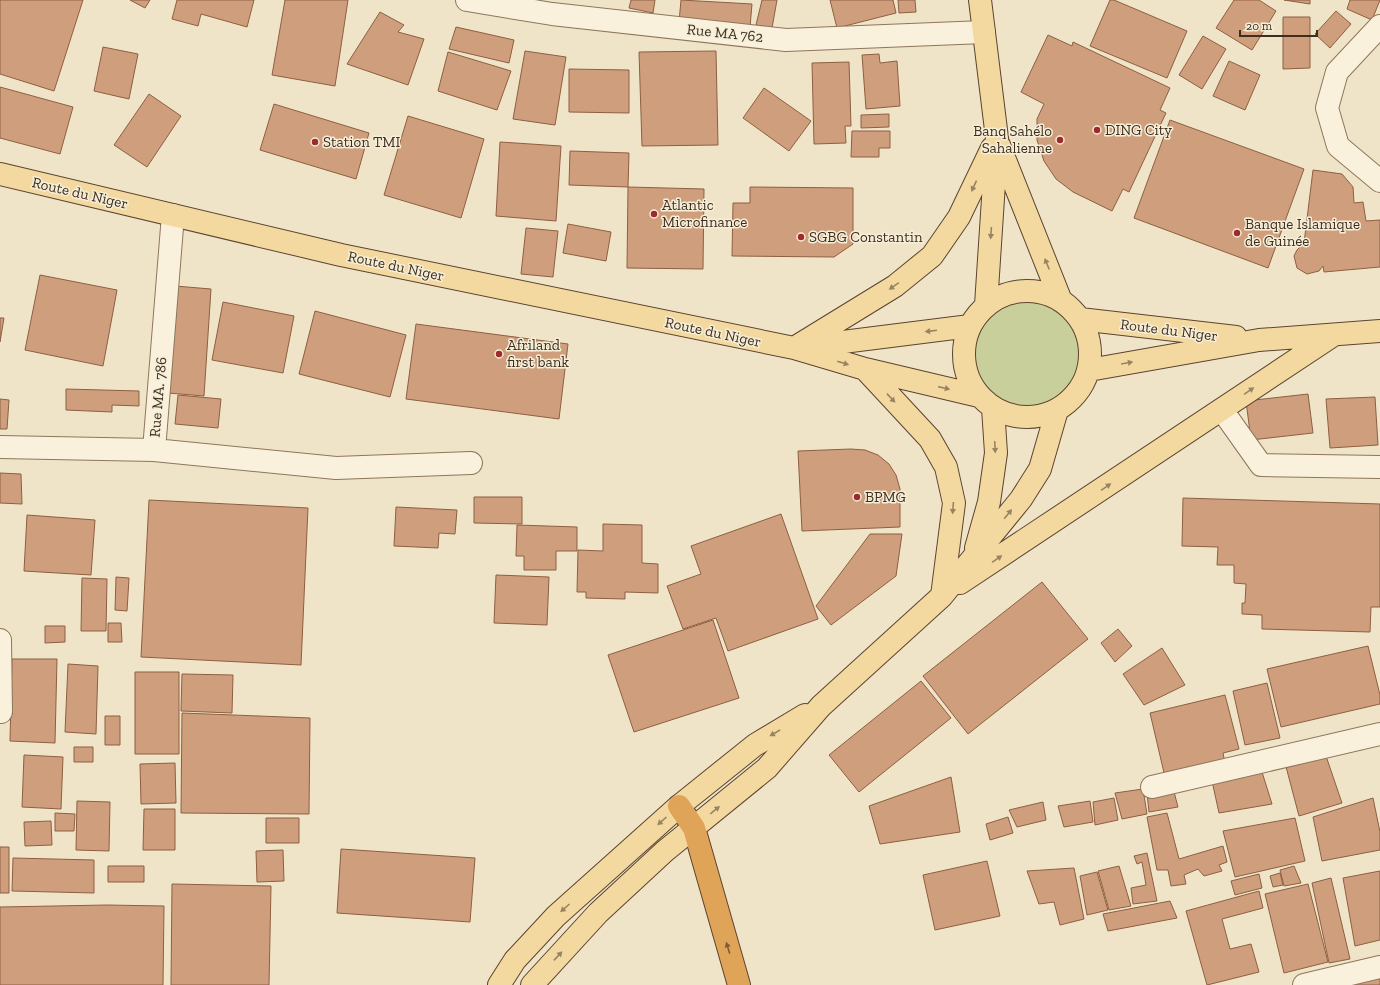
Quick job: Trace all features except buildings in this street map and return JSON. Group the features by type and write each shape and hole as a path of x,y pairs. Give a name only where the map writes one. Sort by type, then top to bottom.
{"highway":[{"path":"679,806 694,828 739,985"}],"main road":[{"path":"980,0 996,138 986,305"},
{"path":"996,138 1061,300 1080,319 1088,335 1090,353 1089,370 1082,386 1071,400 1057,410 1036,417 1014,416 986,402 969,380 964,362 964,344 970,326 986,305 1003,295 1023,291 1042,293 1061,300"},
{"path":"794,348 895,286 932,256 959,217 996,138"},
{"name":"Route du Niger","path":"0,174 341,255 794,348 865,370 986,402"},
{"name":"Route du Niger","path":"1080,319 1258,340"},
{"name":"Route du Niger","path":"794,348 970,326"},
{"name":"Route du Niger","path":"1089,370 1258,340 1332,336 1380,331"},
{"path":"532,985 598,913 665,851 767,768 821,706 942,596 1332,336"},
{"path":"865,370 930,439 946,467 954,503 942,596"},
{"path":"975,555 989,502 996,454 986,402"},
{"path":"942,596 1021,499 1040,469 1057,410"},
{"path":"499,985 515,960 556,916 679,806 755,745 821,706"}],"street":[{"name":"Rue MA 762","path":"467,0 552,14 786,40 984,32"},
{"path":"1380,26 1337,72 1327,108 1338,146 1380,181"},
{"name":"Rue MA. 786","path":"0,447 154,450 173,216"},
{"path":"1222,410 1261,465 1380,467"},
{"path":"154,450 336,468 471,463"},
{"path":"0,640 1,712"},
{"path":"1152,787 1380,734"},
{"path":"1304,985 1380,967"}],"green space":[{"path":"1026,296 1048,300 1067,312 1079,331 1083,353 1079,375 1067,394 1048,406 1026,410 1004,406 985,394 973,375 969,353 973,331 985,312 1004,300"}],"place":[{"name":"DING City","path":"1097,130"},
{"name":"Banq Sahélo Sahalienne","path":"1060,140"},
{"name":"Station TMI","path":"315,142"},
{"name":"Atlantic Microfinance","path":"654,214"},
{"name":"Banque Islamique de Guinée","path":"1237,233"},
{"name":"SGBG Constantin","path":"801,237"},
{"name":"Afriland first bank","path":"499,354"},
{"name":"BPMG","path":"857,497"}]}
